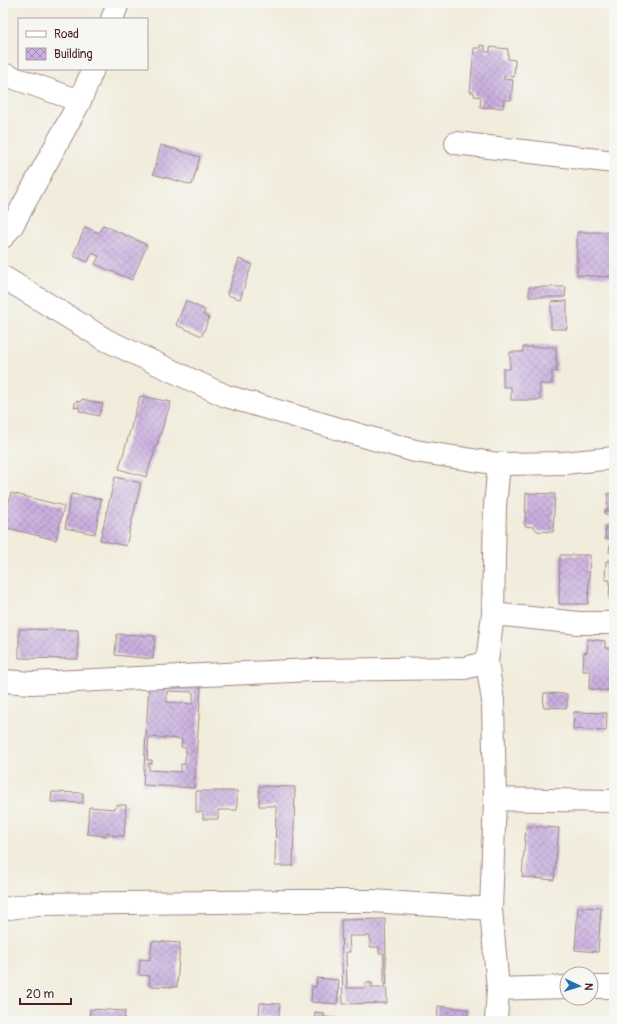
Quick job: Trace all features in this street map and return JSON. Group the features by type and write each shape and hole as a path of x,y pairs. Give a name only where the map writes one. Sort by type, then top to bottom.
{"street":[{"path":"112,18 118,3"},
{"path":"3,237 12,226 80,101 93,70"},
{"path":"3,74 80,101"},
{"path":"456,143 614,162"},
{"path":"3,276 106,340 226,396 415,451 499,464 564,463 614,458"},
{"path":"496,1021 498,989 491,909 495,799 493,701 487,662 493,614 495,506 499,464"},
{"path":"493,614 579,623 614,623"},
{"path":"3,681 32,683 312,670 465,668 487,662"},
{"path":"495,799 614,801"},
{"path":"3,909 37,904 298,900 372,901 491,909"},
{"path":"498,989 559,987"},
{"path":"599,987 614,987"}],"building":[{"path":"480,45 485,46 485,52 490,52 490,47 508,49 508,59 515,60 514,77 504,76 503,79 513,80 511,100 504,100 503,108 480,107 481,97 474,96 474,92 470,92 474,48 480,48"},
{"path":"161,145 200,157 192,185 153,174"},
{"path":"103,225 147,245 132,280 95,264 99,256 92,253 88,262 73,256 85,227 99,233"},
{"path":"577,232 613,232 611,277 577,275"},
{"path":"239,259 252,264 240,299 227,295"},
{"path":"529,287 566,287 565,297 529,297"},
{"path":"186,301 205,310 203,315 209,318 202,336 176,325"},
{"path":"567,301 567,329 551,329 551,302"},
{"path":"523,347 556,347 557,372 552,371 552,384 540,384 540,400 511,400 511,387 503,387 503,369 510,369 510,352 523,352"},
{"path":"140,396 171,402 146,477 119,469"},
{"path":"82,399 103,404 99,416 79,411 80,408 74,407 76,401 81,402"},
{"path":"115,477 141,483 126,546 100,540"},
{"path":"612,487 614,487 614,515 605,515 605,510 607,511 608,493 612,493"},
{"path":"11,493 64,506 56,540 3,527"},
{"path":"526,493 555,494 553,532 537,531 534,527 525,526"},
{"path":"71,494 101,499 95,534 65,528"},
{"path":"606,525 614,526 614,539 605,539"},
{"path":"610,545 614,545 614,552 609,552"},
{"path":"560,555 590,555 588,604 559,604"},
{"path":"606,561 614,561 614,599 609,599 610,580 605,580"},
{"path":"19,629 78,630 78,659 19,658"},
{"path":"117,634 155,636 153,659 115,655"},
{"path":"588,639 605,641 605,648 614,648 614,691 589,689 591,671 583,671 584,652 587,653"},
{"path":"149,684 201,687 194,788 143,785","holes":["167,691 193,692 193,704 167,702","149,737 182,739 181,747 186,748 185,764 181,764 181,772 149,770 149,763 152,764 152,760 147,760"]},
{"path":"544,693 567,694 567,708 543,707"},
{"path":"574,712 607,713 606,731 573,729"},
{"path":"259,786 295,787 293,866 275,866 276,806 259,806"},
{"path":"196,791 237,791 237,810 218,810 218,819 203,819 203,812 196,812"},
{"path":"52,792 83,793 83,803 51,802"},
{"path":"116,805 126,805 124,836 109,835 109,832 106,832 106,836 87,834 89,807 115,809"},
{"path":"526,826 559,828 554,880 522,877"},
{"path":"578,907 601,908 598,952 575,950"},
{"path":"385,919 387,1003 343,1004 341,920","holes":["349,936 370,936 370,947 379,947 379,953 384,953 384,988 372,988 372,983 365,983 365,988 347,988 346,952 350,952"]},
{"path":"152,941 180,943 177,987 149,986 150,976 139,975 140,959 150,960"},
{"path":"317,978 339,980 337,1004 311,1002 312,986 316,987"},
{"path":"260,1003 280,1004 279,1016 259,1015"},
{"path":"438,1006 468,1009 467,1021 437,1021"},
{"path":"90,1009 125,1011 124,1021 89,1021"},
{"path":"315,1012 324,1013 324,1017 337,1018 337,1021 314,1021"}]}
